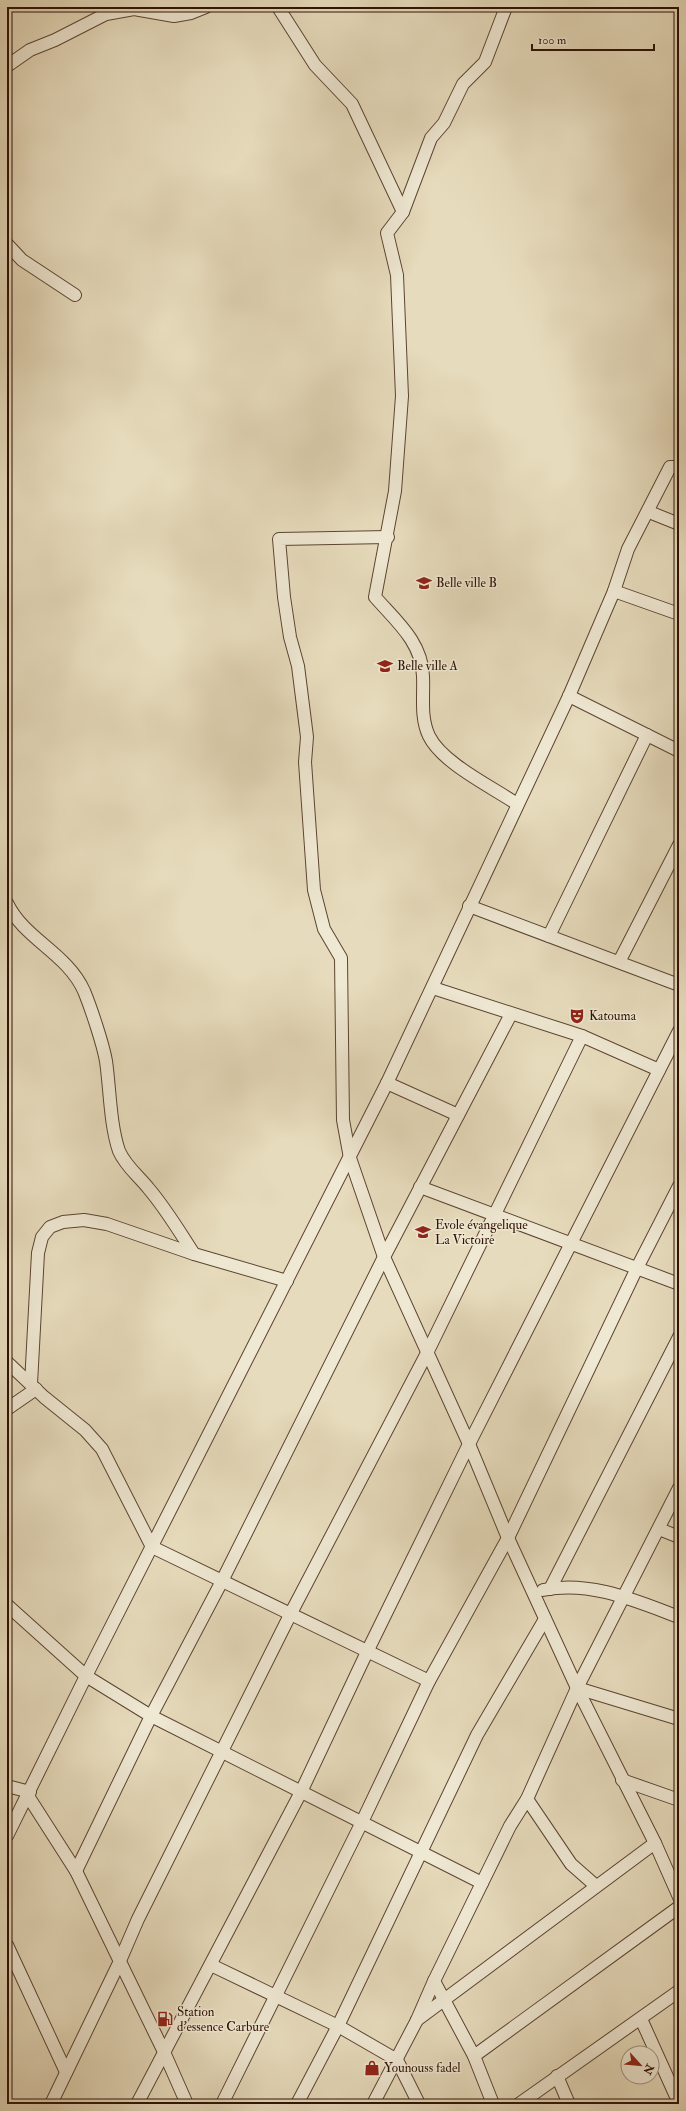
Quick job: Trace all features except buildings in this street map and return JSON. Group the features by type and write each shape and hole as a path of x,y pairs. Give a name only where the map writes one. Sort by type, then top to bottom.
{"street":[{"path":"7,66 30,50 55,40 106,14 134,9 174,16 191,13 206,7"},
{"path":"278,7 315,65 352,104 403,212"},
{"path":"506,7 485,62 463,84 444,123 431,138 403,212 387,233 398,275 402,396 395,491 388,537 375,598 396,620 412,640 418,653 423,674 424,723 429,737 444,756 517,804"},
{"path":"7,244 22,260 75,295"},
{"path":"7,1836 86,1676 350,1158 433,988 469,906 568,696 614,591 628,549 649,512 670,467 679,467"},
{"path":"649,512 679,524"},
{"path":"388,537 279,539 284,597 290,637 298,666 307,737 305,762 314,890 324,929 341,958 343,1120 350,1158 384,1257 469,1444 508,1538 577,1688 655,1843 679,1897"},
{"path":"614,591 679,614"},
{"path":"568,696 679,751"},
{"path":"549,936 648,735"},
{"path":"619,962 679,845"},
{"path":"7,903 11,911 24,926 71,969 84,991 106,1059 116,1136 120,1151 127,1166 148,1187 166,1210 194,1254"},
{"path":"469,906 679,985"},
{"path":"433,988 582,1036 659,1070"},
{"path":"76,1871 151,1716 222,1581 384,1257 511,1014"},
{"path":"137,2104 301,1792 367,1652 469,1444 679,1031"},
{"path":"51,2104 120,1963 138,1919 291,1613 427,1353 582,1036"},
{"path":"387,1083 458,1115"},
{"path":"222,2104 362,1822 429,1681 508,1538 637,1268 679,1186"},
{"path":"420,1187 679,1284"},
{"path":"7,1409 33,1387 38,1253 42,1237 50,1227 63,1222 84,1220 107,1224 194,1254 288,1281"},
{"path":"550,1589 679,1337"},
{"path":"7,1362 33,1387 85,1430 102,1449 152,1547 429,1681"},
{"path":"372,2104 397,2060 417,2020 434,1981 510,1826 527,1799 577,1688 679,1488"},
{"path":"659,1528 679,1537"},
{"path":"533,1592 550,1589 589,1588 624,1597 679,1617"},
{"path":"7,1605 86,1676 151,1716 482,1883"},
{"path":"297,2104 338,2026 477,1735 545,1619"},
{"path":"577,1688 679,1719"},
{"path":"622,1780 679,1800"},
{"path":"7,1786 29,1794 76,1871 164,2052 187,2104"},
{"path":"527,1799 571,1864 596,1886"},
{"path":"417,2020 655,1843"},
{"path":"474,2056 679,1907"},
{"path":"7,1945 66,2072"},
{"path":"211,1965 338,2026 397,2060 419,2104"},
{"path":"434,1981 474,2056 493,2104"},
{"path":"519,2104 679,1991"},
{"path":"641,2019 679,2103"},
{"path":"557,2076 569,2104"}],"place":[{"name":"Belle ville B","path":"424,583"},
{"name":"Belle ville A","path":"385,666"},
{"name":"Katouma","path":"577,1016"},
{"name":"Evole évangelique La Victoire","path":"423,1232"},
{"name":"Station d'essence Carbure","path":"165,2019"},
{"name":"Younouss fadel","path":"372,2068"}]}
